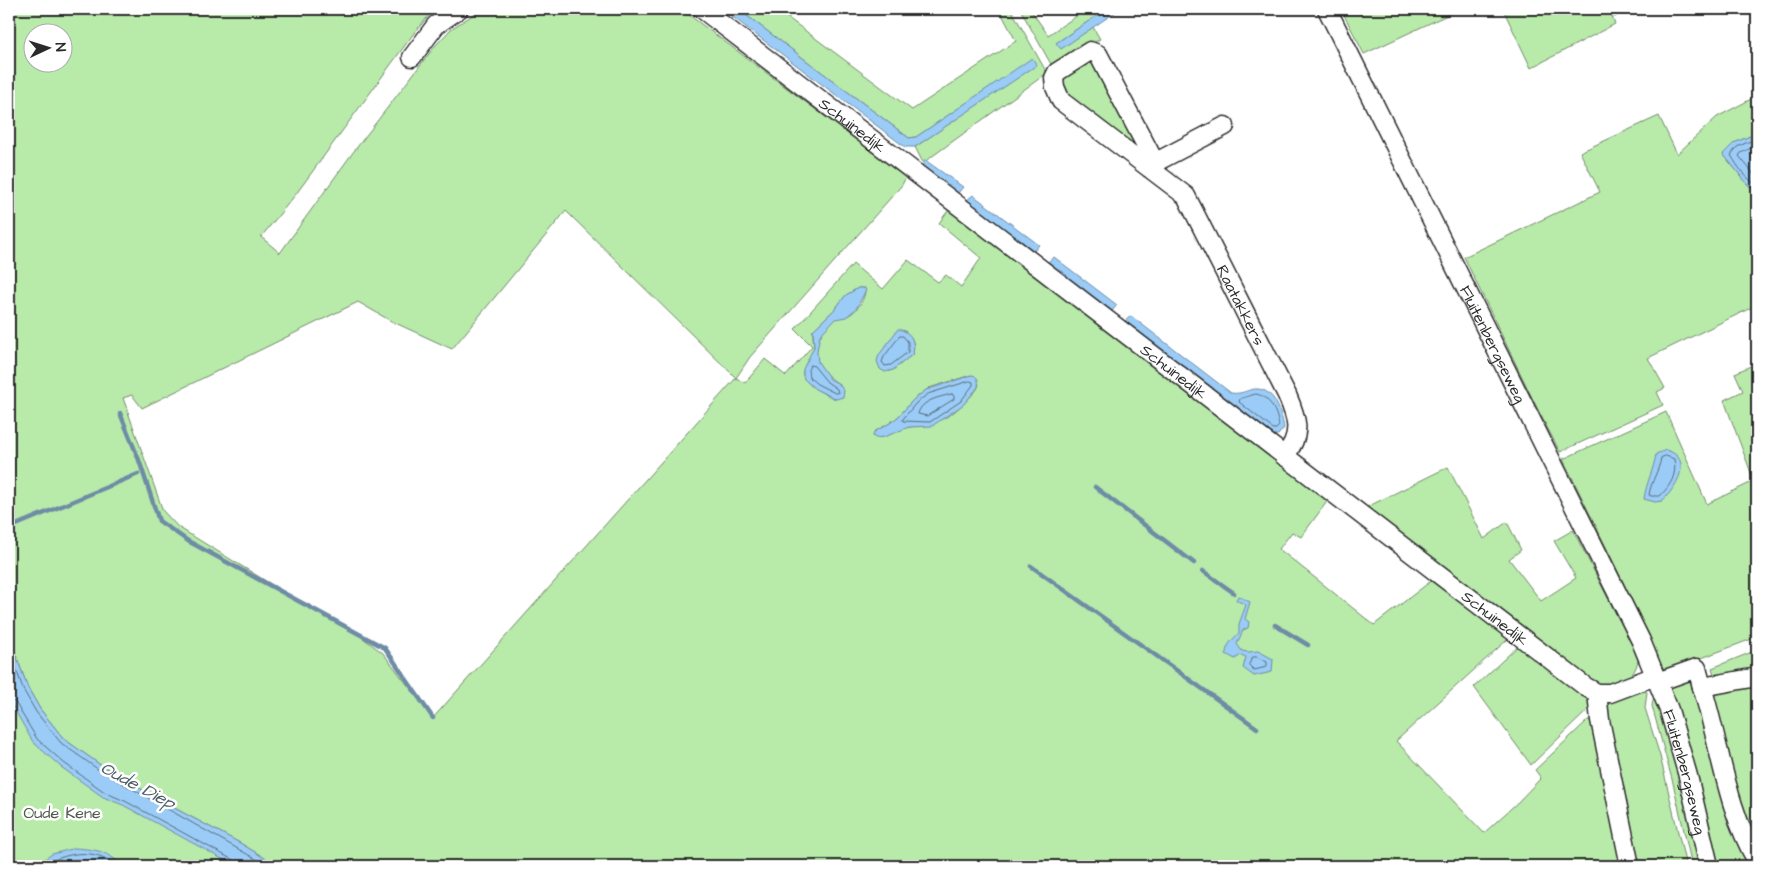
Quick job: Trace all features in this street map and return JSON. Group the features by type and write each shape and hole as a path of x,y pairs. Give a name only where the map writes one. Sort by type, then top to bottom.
{"street":[{"path":"412,57 436,25 459,9"},
{"name":"Schuinedijk","path":"702,9 1573,678 1597,692"},
{"name":"Fluitenbergseweg","path":"1327,9 1637,632 1657,679 1679,745 1709,866"},
{"name":"Raatakkers","path":"1150,164 1151,155 1098,54 1090,51 1057,72 1054,78 1055,87 1061,101 1150,164 1186,196 1295,414 1296,439 1291,449 1284,456"},
{"path":"1150,164 1225,126"},
{"path":"1630,866 1600,720 1597,692 1610,693 1650,678 1663,680 1697,668 1731,798 1740,825 1757,861"},
{"path":"1702,688 1757,677"}],"green space":[{"path":"9,9 437,9 432,12 414,33 296,194 261,237 280,253 351,155 435,46 451,29 482,9 681,9 906,177 902,185 750,357 736,378 745,383 765,359 786,376 812,346 795,329 853,264 883,289 908,260 938,282 946,275 961,287 981,258 939,223 947,212 955,210 1040,279 1329,499 1301,537 1292,532 1279,549 1374,625 1431,581 1508,639 1396,741 1484,833 1541,778 1535,770 1588,720 1596,720 1627,866 278,866 102,766 64,739 40,709 28,688 9,636","holes":["566,211 736,378 433,718 383,653 359,635 178,527 163,511 123,398 132,395 142,408 358,302 391,321 452,349","858,288 865,288 865,292 857,308 847,316 835,318 826,326 816,351 818,362 822,369 839,384 836,399 820,392 809,384 805,380 803,371 813,350 813,330 835,309 846,295","904,330 913,341 913,354 889,371","971,375 979,384 969,398 942,419 924,425 874,432 899,416 913,400 929,388"]},
{"path":"738,9 776,9 912,110 1016,41 999,9 1011,9 1047,73 923,163 915,147 1036,65 1032,59 916,137 909,138"},
{"path":"1020,9 1030,9 1048,35 1087,9 1107,9 1056,43 1061,48 1093,27 1100,39 1058,66 1052,66"},
{"path":"1341,9 1460,9 1364,54"},
{"path":"1503,9 1627,9 1612,16 1615,24 1531,68"},
{"path":"1091,59 1098,64 1142,153 1061,91 1063,73"},
{"path":"1757,96 1757,133 1734,143 1723,154 1749,186 1757,190 1757,305 1648,358 1665,388 1657,392 1663,405 1560,452 1464,257 1600,192 1580,152 1659,116 1677,154 1717,117"},
{"path":"1757,363 1757,637 1670,670 1665,669 1658,664 1646,638 1649,635 1563,459 1666,412 1707,504 1754,481 1724,400 1743,391 1735,373"},
{"path":"1297,454 1367,507 1448,467 1484,539 1507,522 1521,550 1509,559 1541,601 1576,578 1554,541 1573,530 1631,643 1638,660 1633,673 1623,681 1598,687 1295,459"},
{"path":"1518,646 1591,698 1590,708 1531,765 1474,687"},
{"path":"1757,650 1757,673 1716,681 1712,668"},
{"name":"Oude Kene","path":"9,667 40,729 255,866 9,866"},
{"path":"1687,680 1693,681 1755,866 1718,866 1670,690 1672,686"},
{"path":"1751,685 1757,688 1757,854 1751,842 1711,694"},
{"path":"1638,690 1647,692 1645,708 1660,756 1686,866 1633,866 1606,704 1609,700"},
{"path":"1655,696 1677,760 1702,866 1692,866 1673,783 1652,706"}],"water":[{"path":"722,9 738,9 909,138 916,137 1032,58 1037,65 915,147 905,147"},
{"path":"1107,9 1120,9 1061,49 1056,43"},
{"path":"1757,133 1757,190 1749,186 1723,154 1734,143"},
{"path":"925,160 963,187 958,193 922,166"},
{"path":"973,195 1039,245 1034,251 967,200"},
{"path":"1054,257 1117,305 1112,311 1048,262"},
{"path":"858,288 866,290 856,309 846,317 835,319 820,335 817,351 818,362 830,379 839,384 844,391 843,397 836,399 815,389 804,379 803,369 814,347 813,330 835,309 846,295"},
{"path":"1131,316 1231,393 1252,389 1264,390 1277,404 1284,428 1278,435 1274,435 1125,321"},
{"path":"898,329 907,332 912,338 913,354 893,370 885,372 880,369 877,361 879,355"},
{"path":"972,375 978,379 978,387 964,404 932,426 909,427 884,437 875,438 873,436 874,432 899,416 913,400 926,390"},
{"path":"1666,450 1675,454 1680,460 1680,474 1677,481 1673,489 1662,501 1655,502 1644,499 1656,454"},
{"path":"1238,596 1250,602 1245,619 1249,622 1248,628 1243,630 1237,644 1242,651 1258,651 1273,659 1272,672 1254,676 1243,668 1246,657 1241,655 1235,659 1226,654 1232,640 1239,633 1239,624 1246,605 1236,600"},
{"path":"9,636 28,688 40,709 64,739 102,766 278,866 235,866 123,805 103,797 61,767 33,742 9,700"},
{"path":"76,848 95,850 106,854 122,866 35,866 52,854"}],"waterway":[{"path":"1612,9 1615,15"},
{"path":"120,413 139,460 159,521 188,541 385,648 433,718"},
{"path":"9,528 138,474"},
{"path":"1095,487 1194,563"},
{"path":"1031,566 1257,728"},
{"path":"1203,571 1234,593"},
{"path":"1275,625 1308,645"}],"water label":[{"name":"Oude Diep","path":"138,785"}]}
